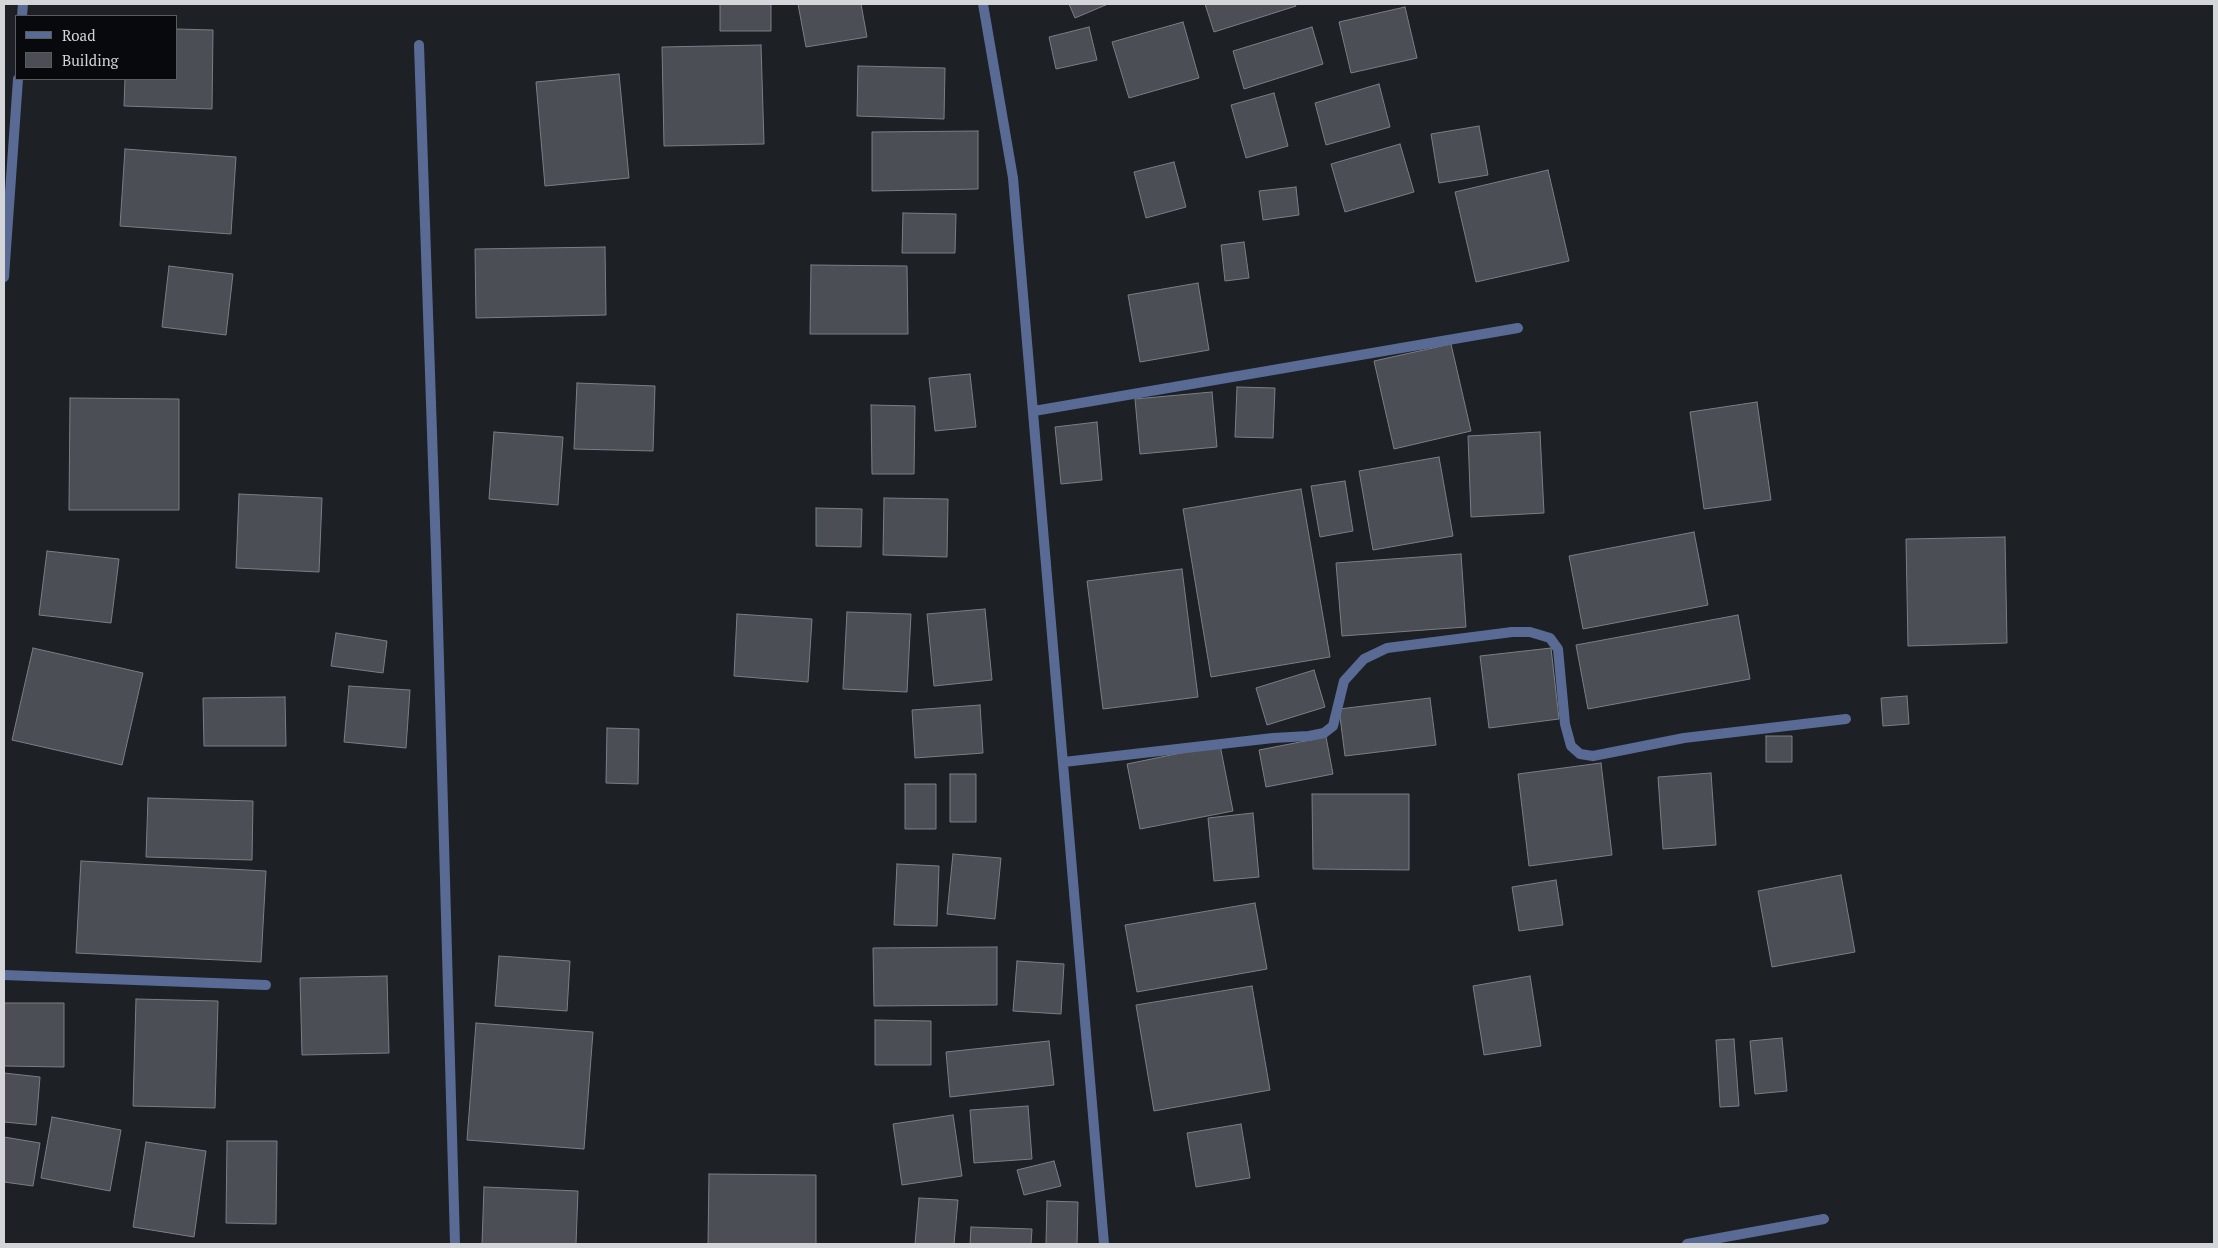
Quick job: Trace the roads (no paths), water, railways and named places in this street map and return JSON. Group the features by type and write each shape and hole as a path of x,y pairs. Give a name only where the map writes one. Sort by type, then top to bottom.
{"street":[{"path":"983,4 1014,178 1104,1244"},
{"path":"420,45 455,1244"},
{"path":"4,277 18,80"},
{"path":"1034,411 1518,328"},
{"path":"1064,762 1324,733 1332,726 1344,681 1364,659 1387,648 1512,632 1530,632 1550,638 1558,649 1565,724 1571,746 1580,754 1593,756 1684,738 1846,719"},
{"path":"4,974 266,986"},
{"path":"1687,1244 1824,1219"}]}
